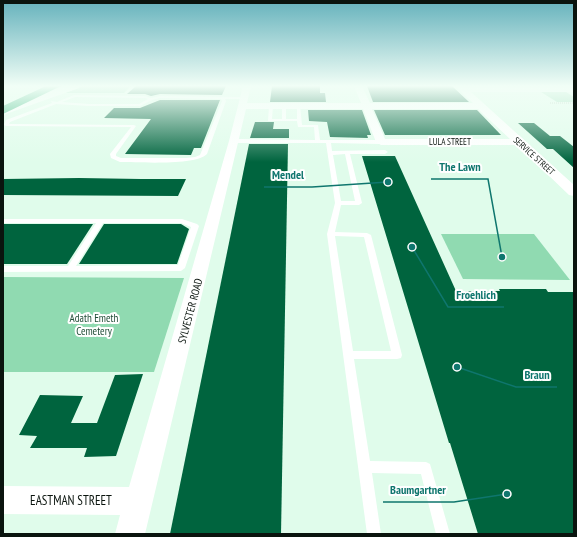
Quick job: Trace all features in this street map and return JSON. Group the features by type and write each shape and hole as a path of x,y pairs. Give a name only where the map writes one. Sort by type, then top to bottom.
{"street":[{"name":"SYLVESTER ROAD","path":"130,534 241,111"},
{"path":"368,111 383,147"},
{"name":"SERVICE STREET","path":"486,111 574,192"},
{"name":"LULA STREET","path":"383,147 520,142"},
{"name":"EASTMAN STREET","path":"3,500 139,501"}],"lane":[{"path":"27,111 8,121 6,125 134,126 112,154 113,157 120,160 186,160 201,157 204,154 220,111"},
{"path":"271,111 270,120 300,120"},
{"path":"284,111 284,120"},
{"path":"299,111 300,126 316,126 318,141"},
{"path":"234,141 318,141 383,147"},
{"path":"328,142 338,203 331,234 374,534"},
{"path":"330,153 347,153 383,147"},
{"path":"338,203 359,203 347,153"},
{"path":"3,221 182,221 195,226 182,268 3,269"},
{"path":"71,268 101,221"},
{"path":"331,234 367,235 397,355 348,355"},
{"path":"364,467 426,468 443,534"}],"green space":[{"path":"441,234 534,234 570,280 463,279"},
{"name":"Adath Emeth Cemetery","path":"3,277 184,278 154,372 3,372"}],"building":[{"path":"111,111 216,111 201,148 194,148 191,155 125,154 151,119 104,118"},
{"path":"308,111 362,111 371,135 367,135 368,138 330,137 327,122 309,121"},
{"path":"374,111 478,111 501,135 385,135"},
{"path":"255,122 274,122 273,129 289,129 289,138 250,138"},
{"path":"518,123 534,123 550,136 560,136 574,147 574,168 553,149 547,149"},
{"path":"249,144 288,144 281,534 170,534"},
{"path":"362,156 395,156 456,291 546,289 548,292 574,292 574,534 478,534"},
{"path":"3,179 186,179 178,196 3,195"},
{"path":"3,224 93,224 67,264 3,264"},
{"path":"104,224 181,224 189,229 177,264 79,264"},
{"path":"143,374 116,456 84,457 87,448 30,448 37,436 19,435 40,395 83,396 71,423 97,423 115,375"}],"place":[{"name":"Mendel","path":"388,182"},
{"name":"Froehlich","path":"412,247"},
{"name":"The Lawn","path":"502,257"},
{"name":"Braun","path":"457,367"},
{"name":"Baumgartner","path":"507,494"}]}
